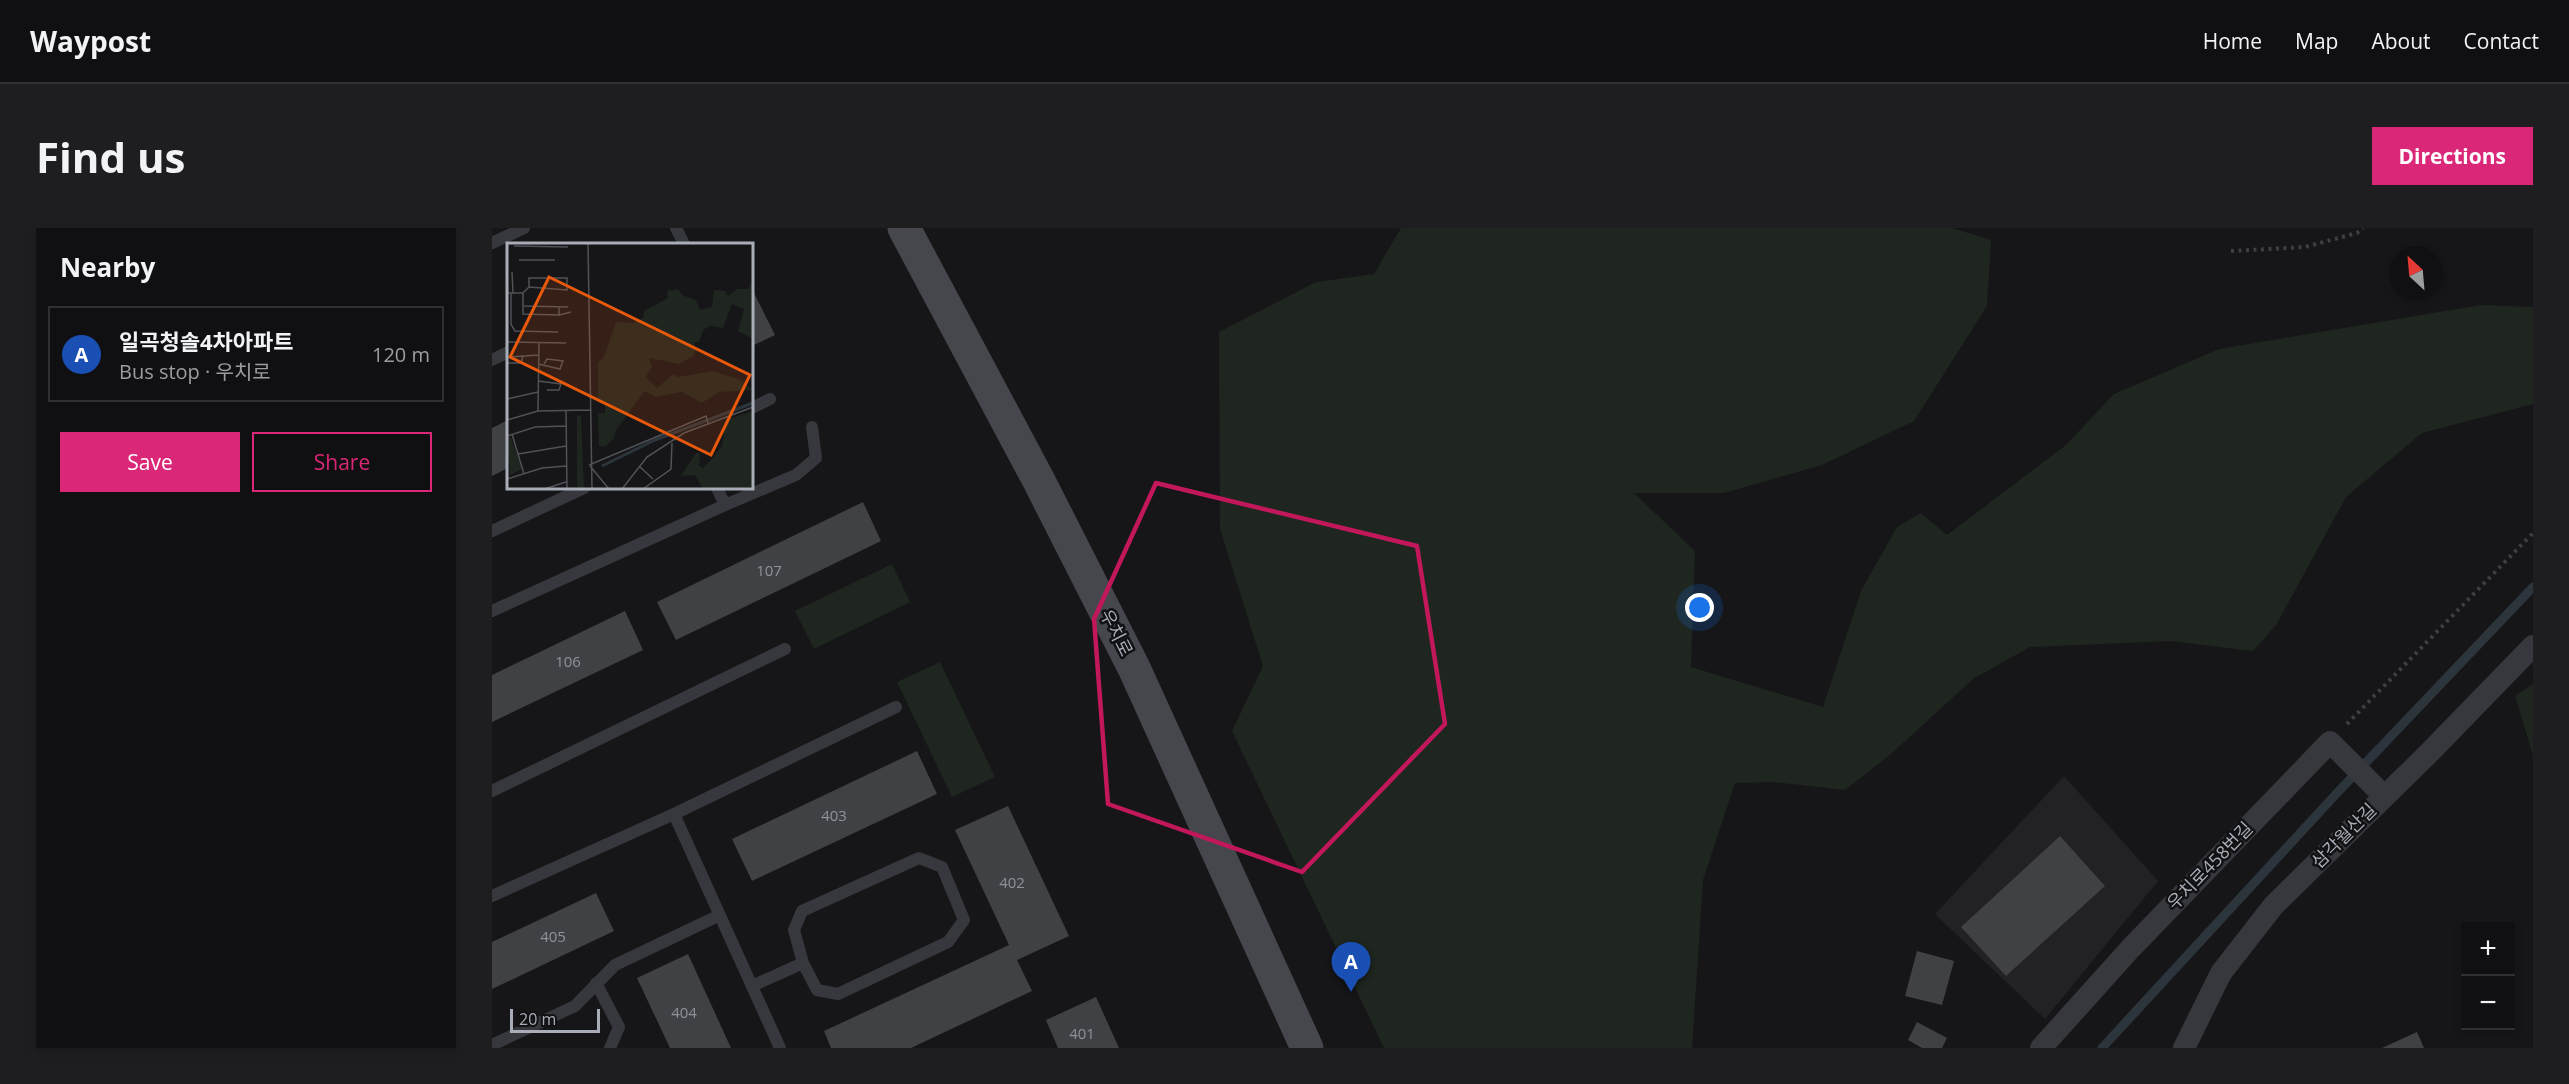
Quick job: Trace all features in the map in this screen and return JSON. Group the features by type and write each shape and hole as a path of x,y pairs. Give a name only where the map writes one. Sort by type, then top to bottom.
{"main road":[{"name":"우치로","path":"904,228 1039,481 1134,668 1307,1048"}],"street":[{"name":"삼각월산길","path":"2184,1048 2221,973 2274,904 2533,646"},
{"path":"2330,742 2384,796"},
{"name":"우치로458번길","path":"2041,1048 2131,948 2330,742"}],"lane":[{"path":"492,243 524,228"},
{"path":"676,228 684,243"},
{"path":"492,360 507,352"},
{"path":"753,408 770,399"},
{"path":"492,611 796,475 816,458 812,428"},
{"path":"492,531 582,489"},
{"path":"717,489 725,505"},
{"path":"492,790 785,649"},
{"path":"492,896 674,814 896,707"},
{"path":"674,814 780,1048"},
{"path":"919,858 942,867 964,920 948,942 838,994 817,990 803,963 794,930 802,911 919,858"},
{"path":"492,1045 575,1006 615,965 720,915"},
{"path":"752,986 803,963"},
{"path":"596,983 619,1027 610,1048"}],"path":[{"path":"2231,251 2305,247 2357,233 2363,228"},
{"path":"2330,742 2533,533"}],"highlighted area":[{"path":"1156,483 1417,546 1445,724 1302,872 1108,804 1094,619"}],"shaded area":[{"path":"1401,228 1952,228 1991,240 1987,306 1914,421 1822,465 1724,493 1634,493 1695,551 1691,667 1823,707 1861,591 1897,527 1921,513 1947,535 2066,445 2114,394 2219,349 2481,305 2533,307 2533,404 2422,433 2346,497 2276,625 2253,651 2170,641 2030,647 1973,679 1891,754 1845,790 1774,782 1735,783 1703,880 1692,1048 1384,1048 1232,731 1263,666 1220,529 1219,332 1316,282 1374,274"},
{"path":"892,564 910,602 814,649 795,611"},
{"path":"940,662 995,777 952,797 897,682"},
{"path":"2533,684 2533,755 2515,696"},
{"path":"2064,776 2158,881 2045,1019 1935,914"}],"building":[{"path":"753,294 775,335 753,346"},
{"path":"507,420 507,468 492,476 492,428"},
{"path":"863,502 881,541 676,640 657,602"},
{"path":"625,611 643,650 492,722 492,675"},
{"path":"917,751 937,794 752,881 732,839"},
{"path":"1008,806 1069,936 1017,960 1032,991 911,1048 831,1048 824,1031 1009,945 955,830"},
{"path":"2060,836 2105,886 2006,976 1961,927"},
{"path":"596,893 614,931 492,989 492,942"},
{"path":"1917,951 1954,961 1942,1005 1905,996"},
{"path":"688,954 731,1048 670,1048 637,978"},
{"path":"1096,997 1119,1048 1058,1048 1046,1020"},
{"path":"1917,1022 1947,1038 1942,1048 1922,1048 1908,1040"},
{"path":"2417,1032 2424,1048 2382,1048"}],"waterway":[{"path":"2102,1048 2337,793 2533,587"}],"place":[{"name":"일곡청솔4차아파트","path":"1351,992"}]}
